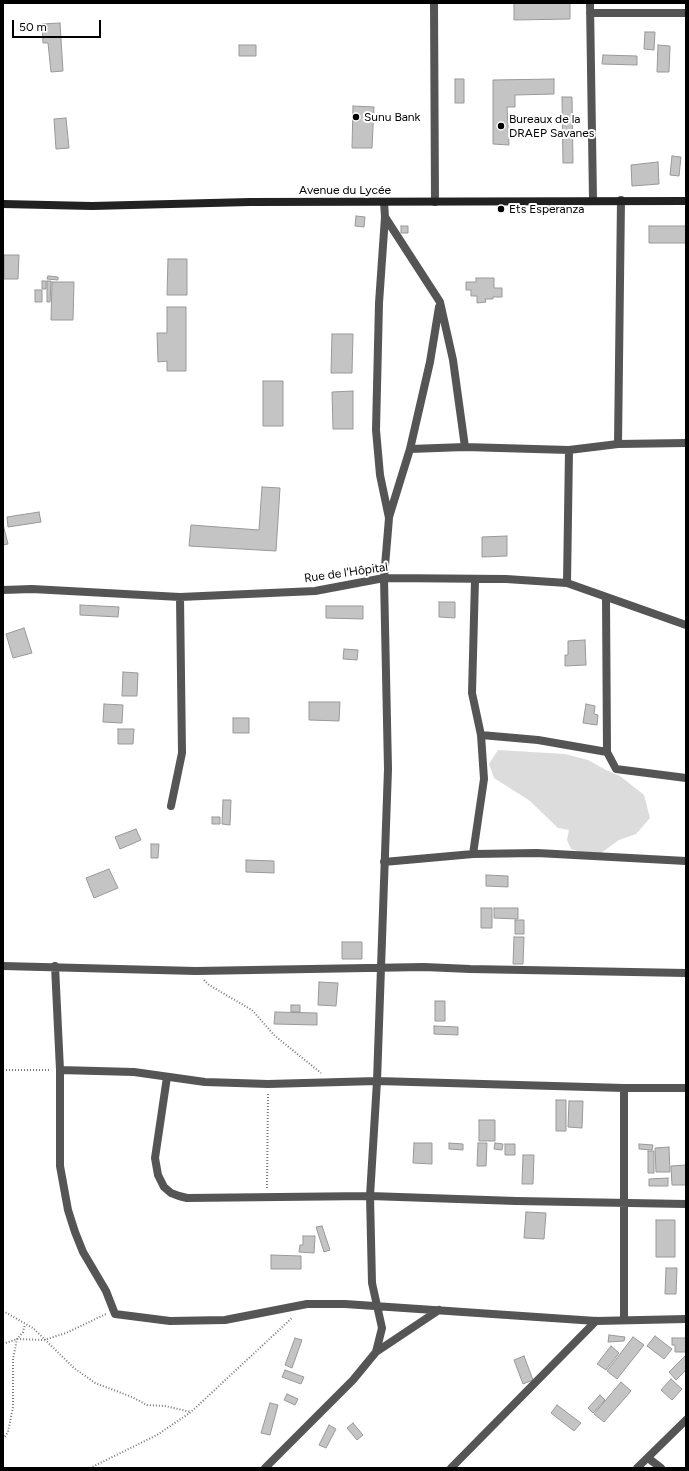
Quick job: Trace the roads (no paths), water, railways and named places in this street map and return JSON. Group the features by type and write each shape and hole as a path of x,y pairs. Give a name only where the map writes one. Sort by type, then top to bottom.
{"main road":[{"name":"Avenue du Lycée","path":"3,204 92,206 250,202 593,200 686,201"}],"street":[{"path":"434,3 435,202"},
{"path":"590,3 593,200"},
{"path":"590,13 686,13"},
{"path":"618,444 621,200"},
{"path":"384,202 386,217 379,303 376,430 380,475 388,518"},
{"path":"386,217 440,302 453,360 465,447"},
{"path":"376,1352 382,1328 372,1283 370,1196 377,1081 388,768 384,578 388,518 410,449 430,362 440,302"},
{"path":"410,449 465,447 569,450 618,444 686,443"},
{"path":"567,583 569,450"},
{"name":"Rue de l'Hôpital","path":"3,590 32,589 180,597 315,591 384,578 506,580 567,583 686,625"},
{"path":"473,854 484,779 481,735 472,692 475,580"},
{"path":"171,806 182,753 180,597"},
{"path":"606,598 607,752 616,769 686,778"},
{"path":"481,735 538,740 607,752"},
{"path":"384,862 473,854 537,853 686,861"},
{"path":"3,966 56,966 196,971 380,966 686,973"},
{"path":"56,966 60,1070 60,1166 68,1210 75,1232 84,1252 102,1284 115,1314 170,1321 225,1320 307,1304 376,1305 596,1321 624,1319 686,1319"},
{"path":"60,1070 114,1071 205,1082 268,1084 377,1081 624,1088 686,1088"},
{"path":"167,1077 155,1158 158,1175 164,1187 171,1194 187,1198 370,1196 686,1204"},
{"path":"624,1088 624,1319"},
{"path":"265,1468 328,1407 376,1352 439,1310"},
{"path":"451,1468 596,1321"},
{"path":"637,1468 686,1420"},
{"path":"648,1458 661,1468"}],"place":[{"name":"Sunu Bank","path":"356,117"},
{"name":"Bureaux de la DRAEP Savanes","path":"501,126"},
{"name":"Ets Esperanza","path":"501,209"}]}
